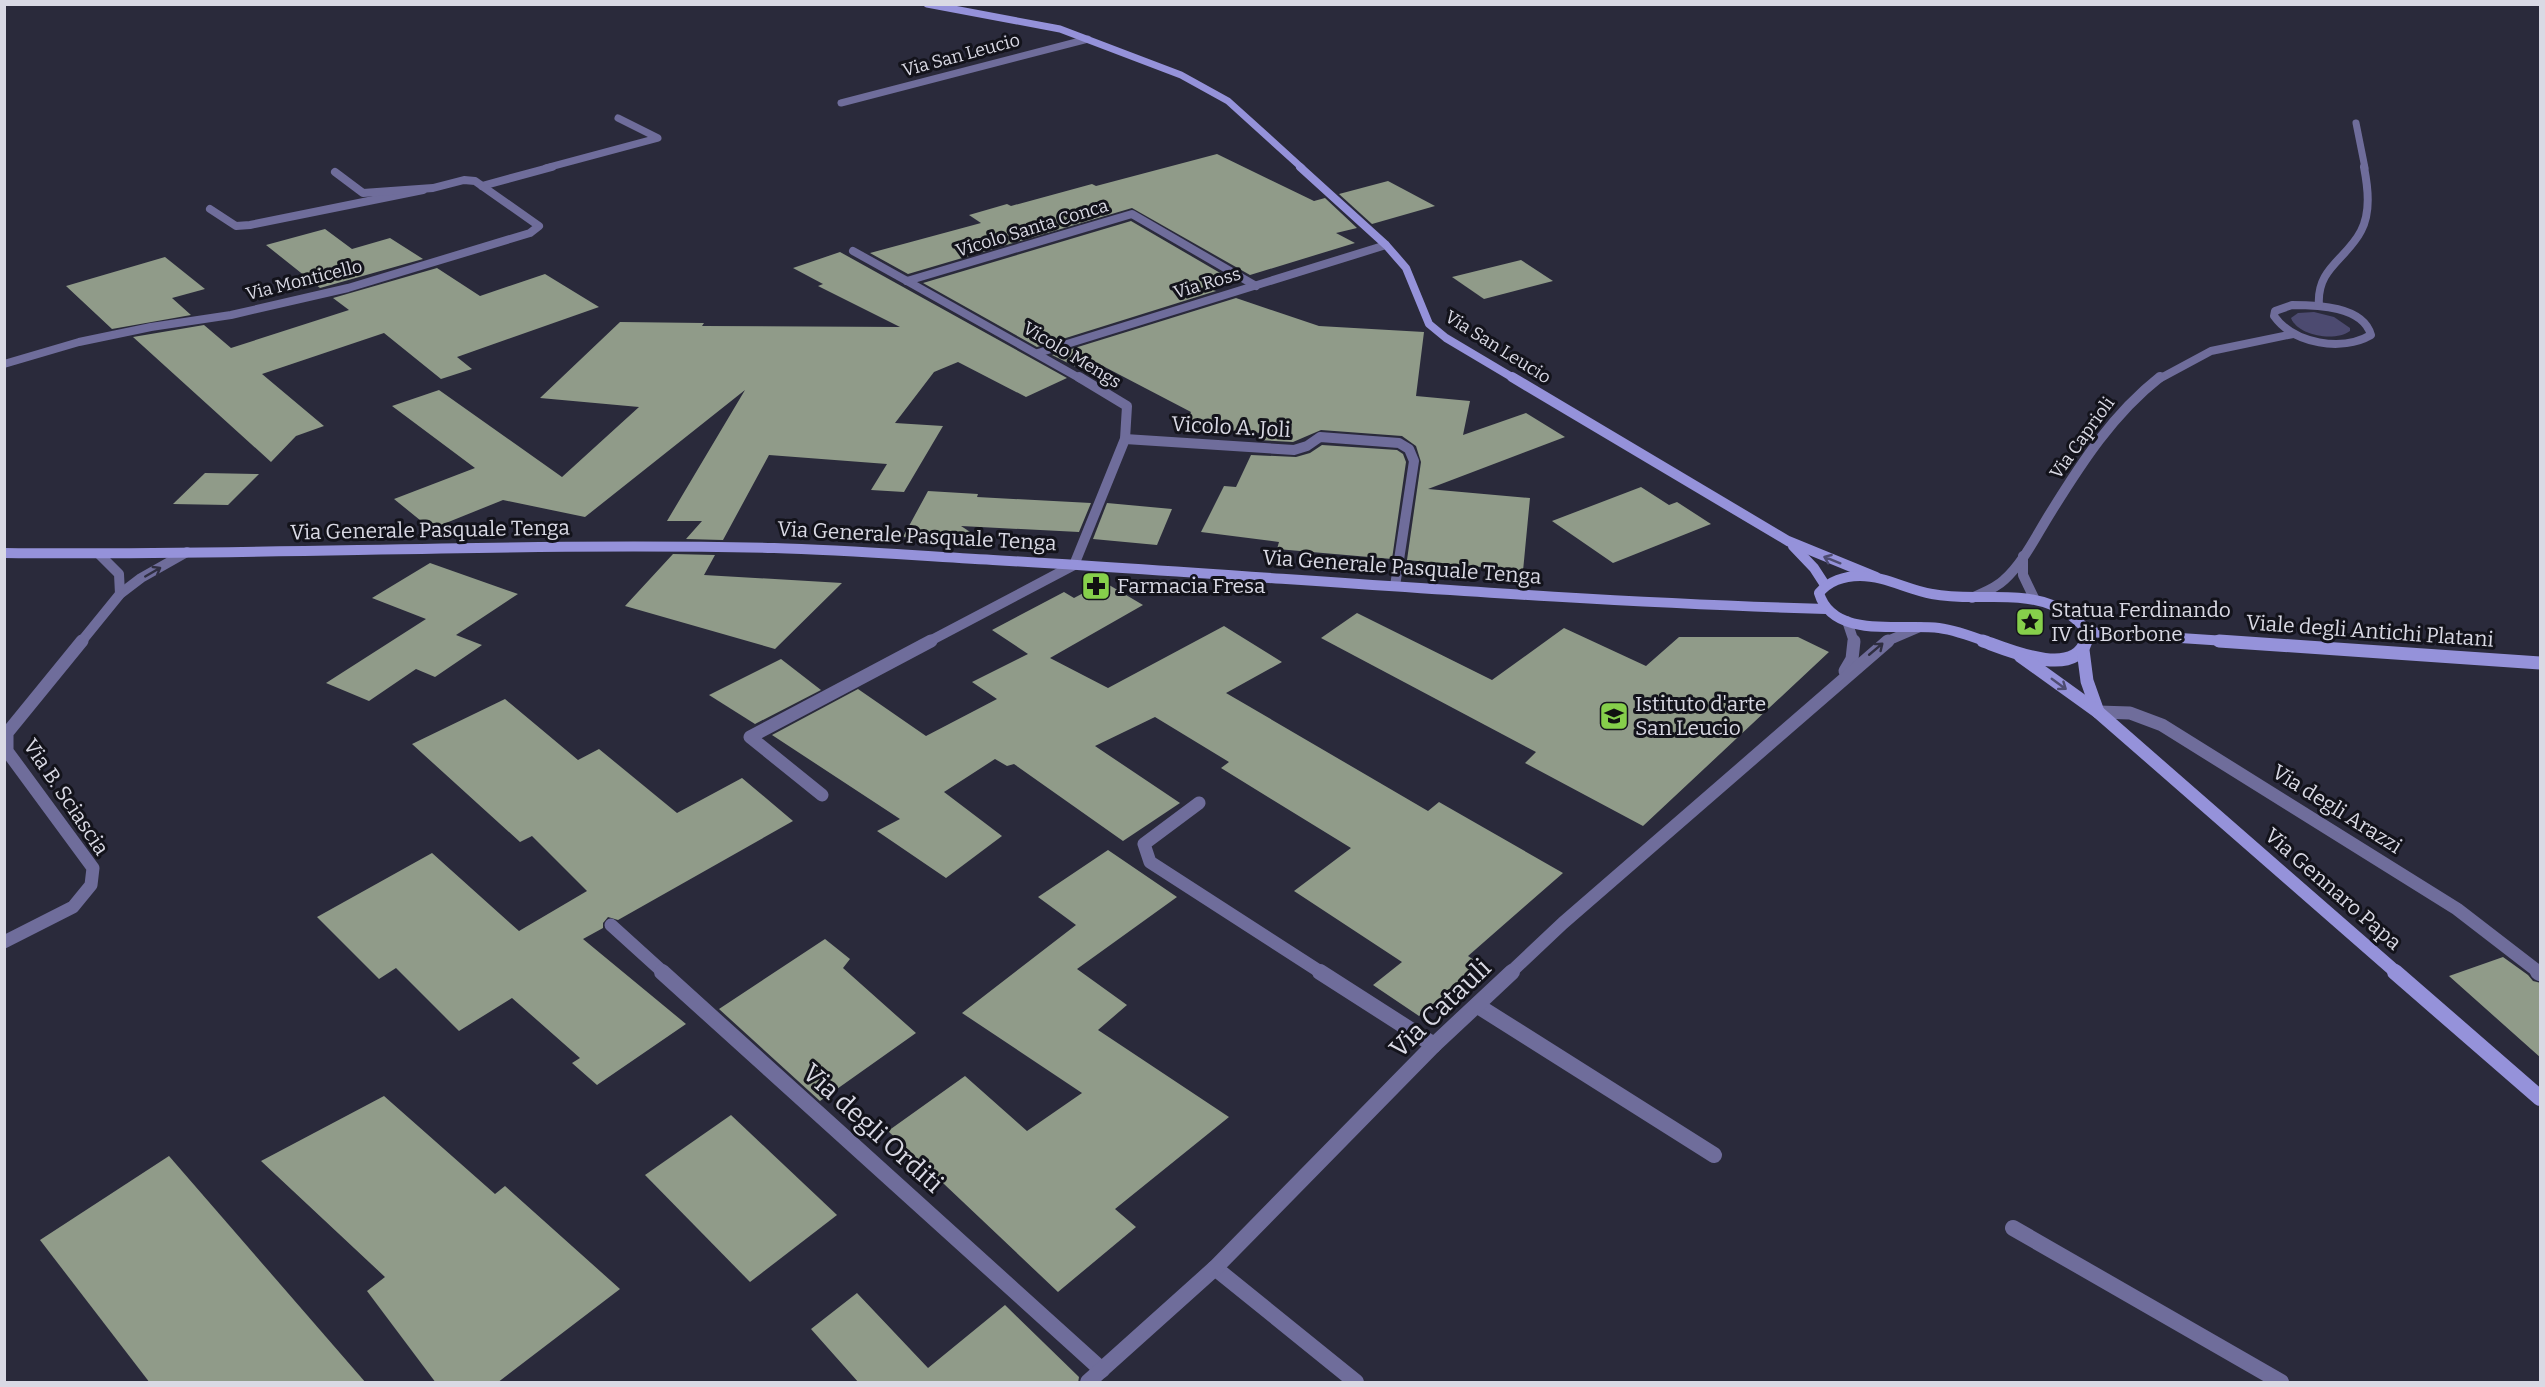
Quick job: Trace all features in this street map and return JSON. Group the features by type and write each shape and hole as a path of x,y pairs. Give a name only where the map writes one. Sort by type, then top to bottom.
{"street":[{"name":"Via San Leucio","path":"927,4 1060,29 1181,75 1228,101 1386,244 1406,268 1429,324 1446,338 1788,541 1918,592 1971,599 2002,596 2034,598 2061,608 2078,619 2089,632"},
{"name":"Via San Leucio","path":"842,103 1088,39"},
{"name":"Via Monticello","path":"482,186 658,138 618,118"},
{"path":"2319,306 2319,288 2327,273 2357,239 2364,222 2367,198 2356,123"},
{"name":"Via Monticello","path":"335,172 363,193 433,188"},
{"name":"Via Monticello","path":"4,364 80,342 151,327 231,315 348,288 530,233 539,226 475,181 464,180 376,202 250,225 236,226 210,209"},
{"name":"Vicolo Santa Conca","path":"908,281 1132,214 1256,286"},
{"name":"Via Ross","path":"1038,353 1386,244"},
{"name":"Vicolo Mengs","path":"853,251 1038,353 1127,406 1125,439 1074,565"},
{"path":"2292,305 2319,306 2359,319 2371,330 2370,336 2358,343 2334,344 2293,334 2276,322 2274,316 2276,311 2292,305"},
{"name":"Via Caprioli","path":"1971,599 2003,582 2023,556 2105,429 2131,399 2164,372 2202,354 2293,334"},
{"name":"Vicolo A. Joli","path":"1125,439 1294,450 1307,446 1320,437 1399,443 1409,449 1414,461 1395,585"},
{"name":"Via San Leucio","path":"1788,541 1814,568 1825,585"},
{"name":"Via Generale Pasquale Tenga","path":"4,553 99,554 433,548 775,548 1395,585 1678,605 1826,609"},
{"name":"Via B. Sciascia","path":"4,942 73,907 91,885 93,868 7,751 7,733 120,594 187,552"},
{"path":"99,554 119,574 120,594"},
{"path":"2023,556 2023,575 2034,598"},
{"path":"822,795 750,737 1074,565"},
{"path":"1876,577 1840,579 1825,585 1819,593 1826,609 1847,621 1871,627 1921,627 1966,634 2020,656 2057,660 2070,658 2083,650 2089,632"},
{"name":"Via Catauli","path":"1838,682 1853,655 1855,642 1847,621"},
{"name":"Via Catauli","path":"1088,1383 1215,1268 1434,1045 1478,1006 1563,923 1885,642 1921,627"},
{"name":"Viale degli Antichi Platani","path":"2089,632 2541,663"},
{"path":"2083,650 2087,681 2097,712"},
{"name":"Via Gennaro Papa","path":"2020,656 2097,712 2541,1098"},
{"name":"Via degli Arazzi","path":"2097,712 2130,713 2162,725 2457,909 2541,973"},
{"path":"1199,804 1144,844 1150,862 1434,1045"},
{"name":"Via degli Orditi","path":"611,925 1102,1370"},
{"path":"1478,1006 1714,1155"},
{"path":"2013,1228 2281,1383"},
{"path":"1215,1268 1356,1383"}],"shaded area":[{"path":"2314,312 2334,317 2350,328 2350,331 2335,336 2318,335 2301,329 2291,318 2298,313"}],"building":[{"path":"1217,154 1314,201 1325,198 1357,228 1336,233 1355,243 1250,275 1132,208 908,274 870,253 981,223 969,215 1007,204 1011,206 1092,184 1096,186"},
{"path":"1388,181 1435,206 1372,224 1339,194"},
{"path":"1131,221 1234,281 1208,288 1216,291 1037,347 923,283"},
{"path":"325,229 352,249 390,238 423,259 320,288 266,245"},
{"path":"840,252 1067,378 1026,397 958,362 934,372 895,423 943,426 904,492 871,490 887,464 769,455 723,540 686,539 702,521 667,521 745,390 585,517 503,500 431,529 394,499 475,468 392,406 439,390 562,477 639,407 540,398 620,322 704,323 702,326 900,327 818,286 823,284 793,268"},
{"path":"165,257 205,289 172,298 191,315 112,329 66,286"},
{"path":"1521,260 1553,281 1484,299 1452,277"},
{"path":"437,268 480,296 545,274 599,307 457,357 472,369 441,379 384,333 262,374 324,426 296,436 271,462 133,337 204,325 231,348 349,310 333,298"},
{"path":"1236,298 1319,326 1424,332 1416,396 1470,401 1463,435 1526,413 1565,437 1428,489 1530,498 1523,571 1407,560 1421,462 1416,446 1402,436 1321,430 1293,442 1258,440 1261,433 1184,426 1191,412 1099,364 1084,371 1052,355"},
{"path":"1322,445 1397,450 1403,454 1406,462 1392,559 1277,549 1279,542 1201,532 1224,486 1236,487 1251,455 1296,457 1310,453"},
{"path":"205,473 259,474 228,505 173,504"},
{"path":"1641,487 1669,505 1677,502 1711,524 1613,563 1552,521"},
{"path":"928,491 978,494 977,497 1091,503 1079,532 961,526 987,543 903,537"},
{"path":"1107,503 1172,509 1157,545 1093,539"},
{"path":"673,554 715,555 704,575 842,583 775,649 625,606"},
{"path":"430,563 518,594 456,635 482,645 435,677 416,669 369,701 326,683 426,619 372,598"},
{"path":"1104,582 1143,605 1050,658 1108,688 1224,626 1282,662 1226,693 1428,811 1439,802 1563,873 1468,956 1480,964 1419,1016 1373,985 1402,962 1294,891 1351,848 1221,768 1229,762 1155,717 1095,746 1180,803 1123,841 1014,764 1007,766 995,759 944,792 1002,836 946,878 877,831 900,819 772,735 858,689 926,736 997,699 972,682 1028,654 992,630 1064,592 1074,598"},
{"name":"Istituto d'arte San Leucio","path":"1357,613 1492,680 1564,628 1646,666 1679,637 1798,637 1829,652 1643,826 1525,763 1536,752 1321,638"},
{"path":"781,659 821,690 755,724 709,695"},
{"path":"505,699 578,760 599,749 677,813 742,778 793,821 618,920 608,917 603,923 603,928 583,939 686,1024 597,1085 572,1063 580,1058 512,998 459,1031 396,968 379,979 317,917 432,853 519,931 587,891 532,836 520,842 412,744"},
{"path":"1108,850 1177,897 1077,969 1127,1005 1098,1030 1229,1117 1115,1209 1136,1227 1058,1292 888,1131 965,1076 1027,1131 1082,1093 962,1013 1076,925 1038,897"},
{"path":"825,939 850,959 843,968 916,1033 820,1101 719,1009"},
{"path":"2503,957 2533,981 2541,983 2541,1058 2449,976"},
{"path":"384,1096 495,1194 505,1186 620,1289 497,1383 436,1383 367,1291 385,1277 261,1161"},
{"path":"731,1115 837,1215 750,1282 645,1175"},
{"path":"169,1156 366,1383 150,1383 40,1240"},
{"path":"857,1293 928,1368 1005,1305 1079,1377 1078,1383 859,1383 811,1329"}],"place":[{"name":"Farmacia Fresa","path":"1096,586"},
{"name":"Statua Ferdinando IV di Borbone","path":"2030,622"},
{"name":"Istituto d'arte San Leucio","path":"1614,716"}]}
